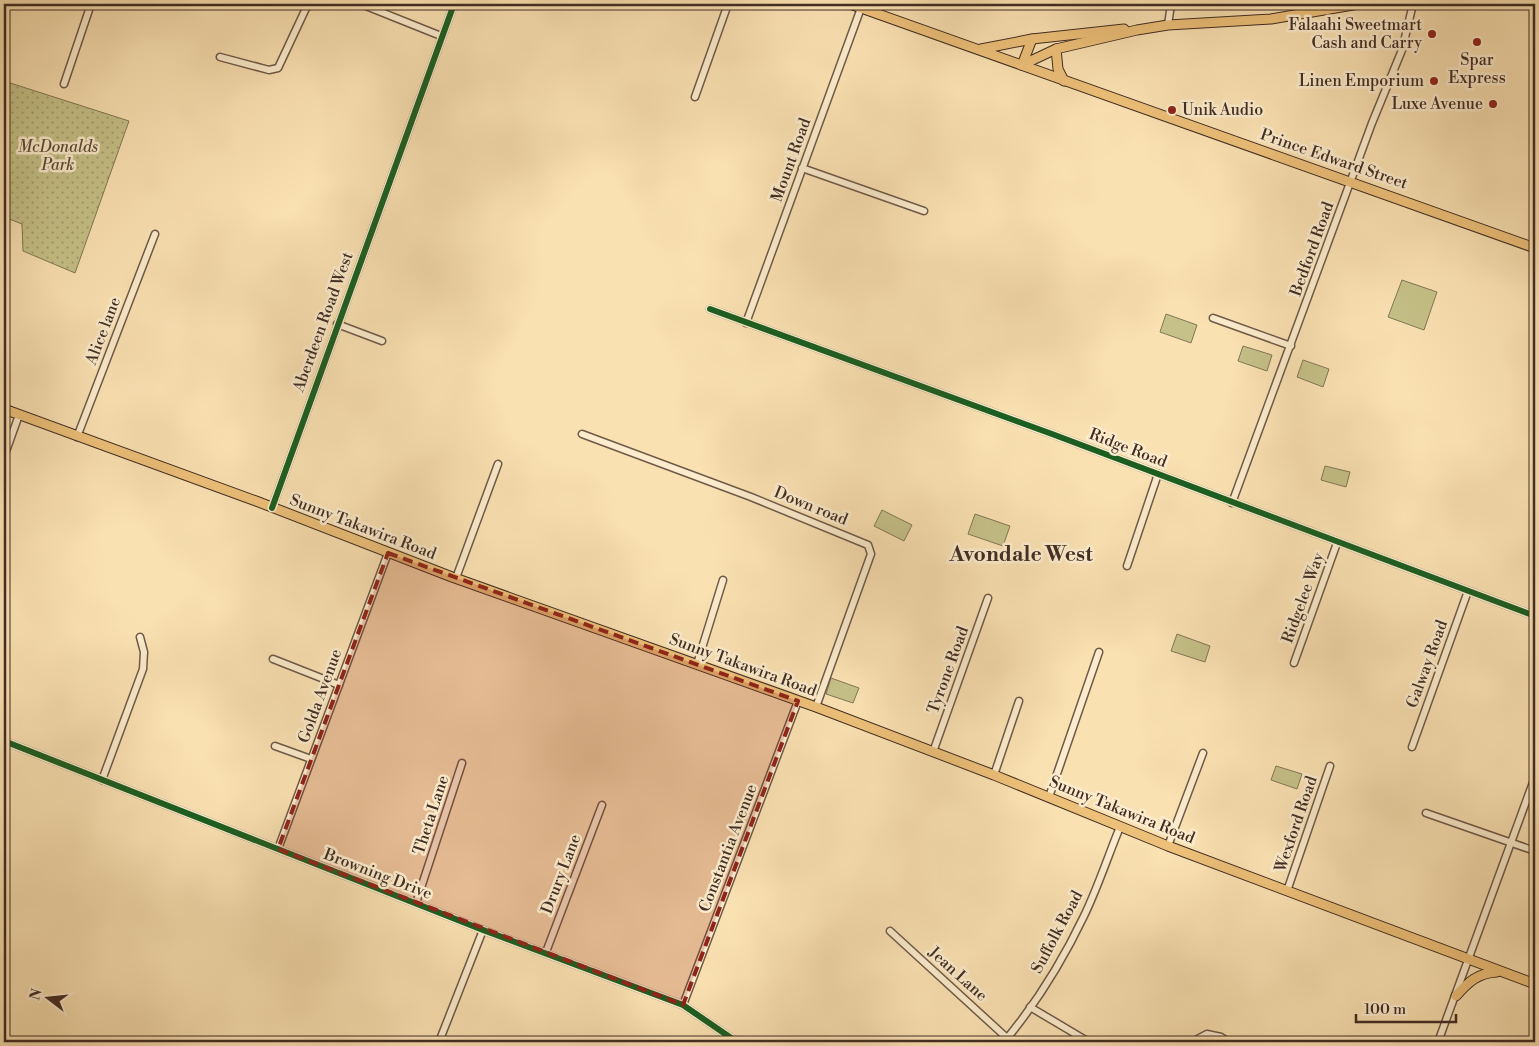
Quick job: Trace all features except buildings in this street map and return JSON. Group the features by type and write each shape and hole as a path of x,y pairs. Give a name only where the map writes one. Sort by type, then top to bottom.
{"main road":[{"name":"Prince Edward Street","path":"850,4 1535,248"},
{"path":"1022,65 1056,49 1137,30 1271,19 1320,8 1359,4"},
{"path":"980,49 1032,39 1127,29 1137,30"},
{"path":"1022,65 1032,39"},
{"path":"1056,49 1056,61 1064,81"},
{"name":"Sunny Takawira Road","path":"4,409 456,578 816,707 994,774 1168,846 1535,984"},
{"path":"1456,996 1470,981 1478,976 1500,972"}],"street":[{"path":"64,84 91,4"},
{"path":"220,57 270,70 278,68 308,4"},
{"path":"360,4 441,36"},
{"name":"Aberdeen Road West","path":"272,508 336,324 454,4"},
{"path":"695,98 728,4"},
{"path":"1168,26 1171,4"},
{"name":"Bedford Road","path":"1232,503 1350,182 1402,50 1413,4"},
{"name":"Mount Road","path":"746,323 861,8"},
{"path":"802,168 924,212"},
{"name":"Alice lane","path":"77,436 155,234"},
{"name":"Ridge Road","path":"710,309 1158,474 1535,616"},
{"path":"1213,318 1291,346"},
{"path":"336,324 382,341"},
{"path":"4,457 19,415"},
{"name":"Down road","path":"582,434 751,497 868,544 871,554 816,707"},
{"path":"456,578 498,464"},
{"path":"1128,566 1158,474"},
{"name":"Ridgelee Way","path":"1294,663 1337,543"},
{"name":"Golda Avenue","path":"278,849 388,553"},
{"path":"697,664 724,580"},
{"name":"Galway Road","path":"1412,747 1468,592"},
{"name":"Tyrone Road","path":"933,752 988,598"},
{"path":"102,780 143,669 144,652 140,637"},
{"path":"1049,797 1099,652"},
{"path":"273,659 339,685"},
{"name":"Constantia Avenue","path":"682,1006 798,701"},
{"path":"994,774 1019,701"},
{"name":"Browning Drive","path":"4,741 483,930 546,952 682,1006 737,1042"},
{"path":"276,746 311,759"},
{"path":"1168,846 1203,753"},
{"name":"Theta Lane","path":"416,903 462,763"},
{"name":"Wexford Road","path":"1287,891 1330,766"},
{"path":"1438,1042 1535,777"},
{"name":"Drury Lane","path":"546,952 602,805"},
{"path":"1426,813 1535,851"},
{"name":"Suffolk Road","path":"1006,1040 1056,967 1085,914 1120,827"},
{"path":"439,1042 483,930"},
{"name":"Jean Lane","path":"890,931 1006,1040"},
{"path":"1030,1007 1089,1042"},
{"path":"1192,1042 1207,1034 1221,1037 1229,1042"}],"highlighted area":[{"path":"388,553 798,701 683,1005 278,849"}],"green space":[{"name":"McDonalds Park","path":"4,81 129,121 75,273 23,251 22,224 4,217"},
{"path":"1402,280 1437,292 1424,330 1388,317"},
{"path":"1166,314 1197,325 1191,343 1160,332"},
{"path":"1243,346 1272,355 1267,371 1238,361"},
{"path":"1303,360 1329,369 1323,387 1297,377"},
{"path":"1325,466 1350,472 1346,487 1321,480"},
{"path":"882,510 912,525 904,541 874,526"},
{"path":"975,514 1010,526 1003,546 968,534"},
{"path":"1177,634 1210,646 1205,662 1171,651"},
{"path":"831,678 859,688 853,703 826,694"},
{"path":"1276,766 1302,774 1297,789 1271,780"}],"cycle path":[{"path":"272,508 454,4"},
{"path":"710,309 1052,434 1535,616"},
{"path":"4,741 483,930 683,1005 737,1042"}],"place":[{"name":"Falaahi Sweetmart Cash and Carry","path":"1432,34"},
{"name":"Spar Express","path":"1477,42"},
{"name":"Linen Emporium","path":"1434,81"},
{"name":"Luxe Avenue","path":"1493,104"},
{"name":"Unik Audio","path":"1172,110"}],"district":[{"name":"Avondale West","path":"1021,555"}]}
